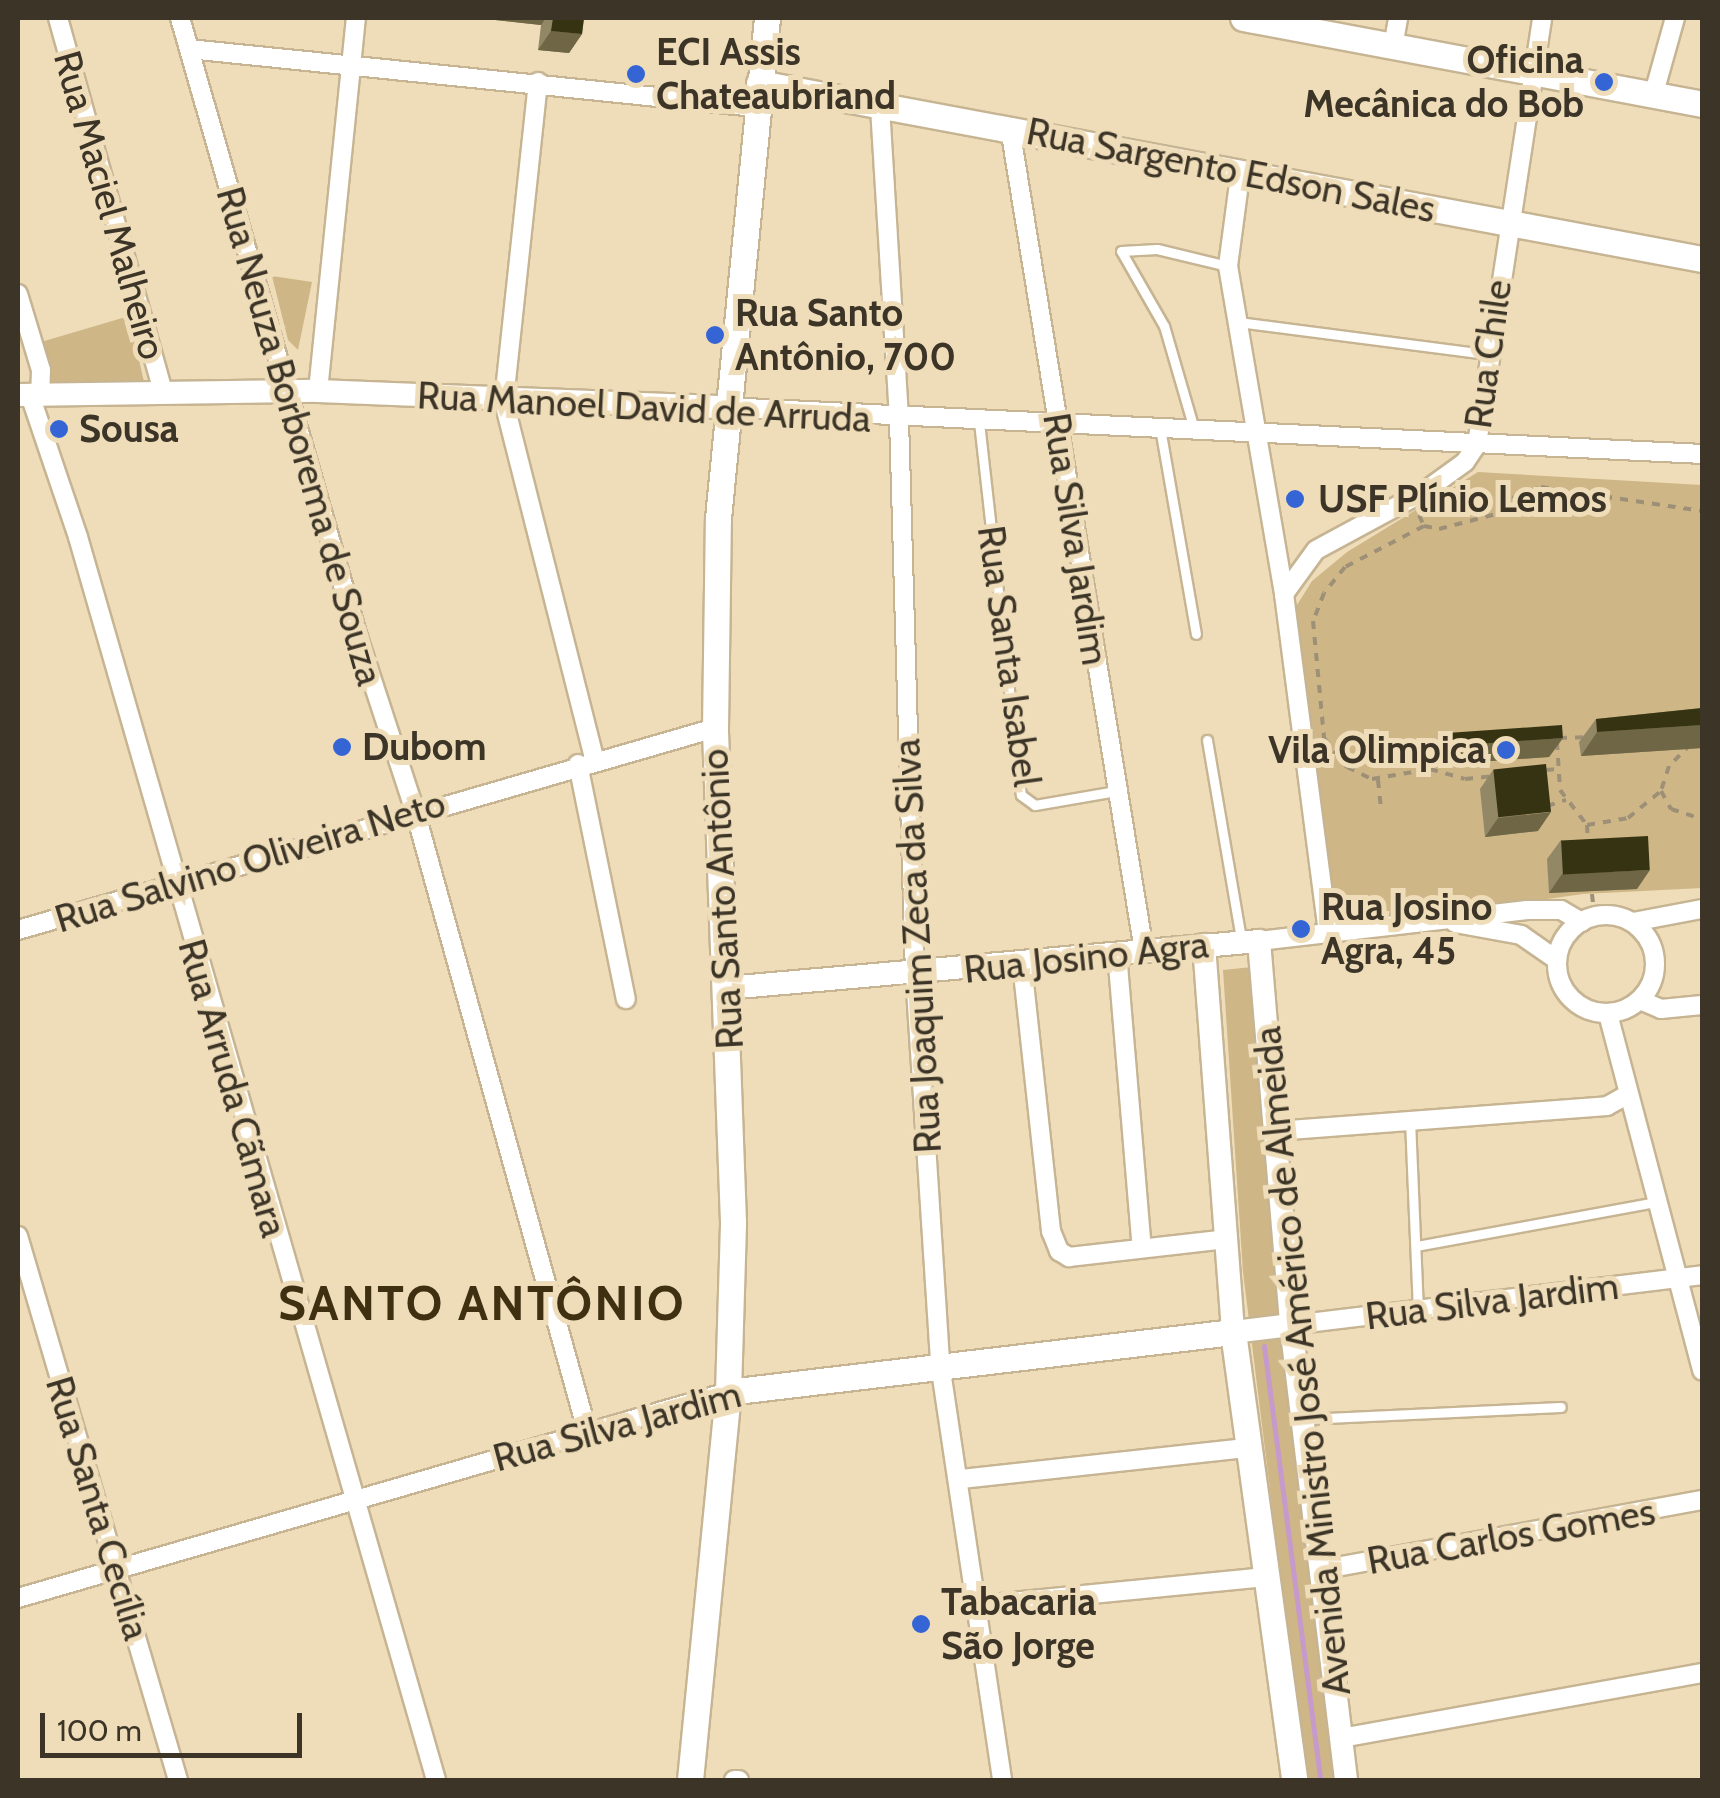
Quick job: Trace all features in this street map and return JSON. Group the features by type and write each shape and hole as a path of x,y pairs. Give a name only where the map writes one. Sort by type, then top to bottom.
{"main road":[{"name":"Rua Santo Antônio","path":"690,1780 728,1392 733,1202 715,728 724,408 766,18"},
{"path":"1243,18 1702,104"},
{"name":"Rua Sargento Edson Sales","path":"756,95 880,106 1010,128 1240,176 1702,259"},
{"name":"Rua Silva Jardim","path":"728,1392 1237,1331"},
{"name":"Avenida Ministro José Américo de Almeida","path":"1237,1331 1248,1448 1294,1780"}],"street":[{"name":"Rua Maciel Malheiro","path":"58,18 163,392"},
{"name":"Rua Neuza Borborema de Souza","path":"180,18 286,392 415,811 587,1431"},
{"path":"318,391 356,18"},
{"path":"1393,47 1398,18"},
{"name":"Rua Chile","path":"1284,594 1316,550 1409,501 1466,462 1477,444 1486,354 1542,18"},
{"path":"1654,94 1675,18"},
{"name":"Rua Sargento Edson Sales","path":"188,49 538,82 756,95"},
{"path":"538,82 504,402 586,761 626,999"},
{"name":"Rua Joaquim Zeca da Silva","path":"880,106 899,419 915,974 940,1364 980,1605 1002,1780"},
{"name":"Rua Silva Jardim","path":"1010,128 1144,950"},
{"path":"1240,176 1228,266 1284,594 1328,933"},
{"name":"Rua Arruda Cãmara","path":"18,294 38,361 29,395 78,537 174,887 436,1780"},
{"name":"Rua Manoel David de Arruda","path":"29,395 318,391 1702,454"},
{"name":"Rua Salvino Oliveira Neto","path":"18,930 174,887 586,761 715,728"},
{"path":"1633,922 1656,962 1640,1000 1608,1014 1577,1004 1559,977 1557,960 1588,919 1633,922 1702,909"},
{"name":"Rua Josino Agra","path":"726,988 1022,964 1547,910 1588,919"},
{"name":"Rua Josino Agra","path":"1444,922 1521,936 1557,960"},
{"name":"Avenida Ministro José Américo de Almeida","path":"1250,942 1276,1132 1286,1325 1303,1420 1346,1780"},
{"name":"Avenida Ministro José Américo de Almeida","path":"1204,945 1226,1239 1237,1331"},
{"path":"1118,953 1142,1248"},
{"path":"1022,964 1051,1231 1063,1255 1226,1239"},
{"path":"1640,1000 1662,1009 1702,1004"},
{"path":"1608,1014 1702,1371"},
{"path":"1276,1132 1410,1117 1607,1106 1627,1096"},
{"name":"Rua Santa Cecília","path":"18,1236 178,1780"},
{"name":"Rua Silva Jardim","path":"1286,1325 1702,1275"},
{"path":"1237,1331 1286,1325"},
{"name":"Rua Silva Jardim","path":"18,1598 728,1392"},
{"path":"961,1479 1248,1448"},
{"name":"Rua Carlos Gomes","path":"1320,1570 1702,1500"},
{"path":"980,1605 1265,1577"},
{"path":"1341,1738 1702,1673"}],"lane":[{"path":"1194,430 1164,326 1121,251 1143,247 1228,266"},
{"path":"1239,322 1486,354"},
{"name":"Rua Santa Isabel","path":"979,422 1021,795 1035,806 1116,791"},
{"path":"1160,428 1196,634"},
{"path":"1206,740 1250,942"},
{"path":"1410,1117 1418,1310"},
{"path":"1416,1246 1656,1202"},
{"path":"1303,1420 1561,1407"}],"path":[{"path":"1502,775 1465,779 1430,770 1378,780 1348,767 1324,738 1313,621 1345,566 1424,526 1439,529 1504,512 1516,496 1542,487 1702,511"},
{"path":"1409,501 1424,526"},
{"path":"1587,825 1628,818 1661,791 1669,766 1690,750 1690,729"},
{"path":"1539,740 1595,736"},
{"path":"1556,738 1566,800 1587,825 1590,857"},
{"path":"1540,771 1558,769"},
{"path":"1378,780 1381,807"},
{"path":"1661,791 1671,809 1702,819"},
{"path":"1535,806 1566,800"},
{"path":"1588,919 1592,894"}],"shaded area":[{"path":"272,276 312,282 298,350 288,340"},
{"path":"129,316 144,382 50,385 41,342"},
{"name":"Vila Olimpica","path":"1478,472 1702,485 1702,888 1583,894 1334,929 1292,613 1312,581 1347,552"},
{"path":"1252,967 1278,1311 1335,1780 1306,1780 1243,1272 1223,970"}],"building":[{"path":"553,18 584,18 582,34 551,31"},
{"path":"1702,708 1702,725 1597,732 1596,719"},
{"path":"1562,725 1563,738 1448,746 1447,733"},
{"path":"1546,764 1551,812 1498,817 1493,770"},
{"path":"1648,836 1650,870 1563,875 1561,841"}],"waterway":[{"path":"1264,1346 1320,1780"}],"place":[{"name":"ECI Assis Chateaubriand","path":"636,74"},
{"name":"Oficina Mecânica do Bob","path":"1604,82"},
{"name":"Rua Santo Antônio, 700","path":"715,335"},
{"name":"Sousa","path":"59,429"},
{"name":"USF Plínio Lemos","path":"1295,499"},
{"name":"Dubom","path":"342,747"},
{"name":"Vila Olimpica","path":"1506,750"},
{"name":"Rua Josino Agra, 45","path":"1301,929"},
{"name":"Tabacaria São Jorge","path":"921,1624"}],"district":[{"name":"SANTO ANTÔNIO","path":"482,1304"}]}
